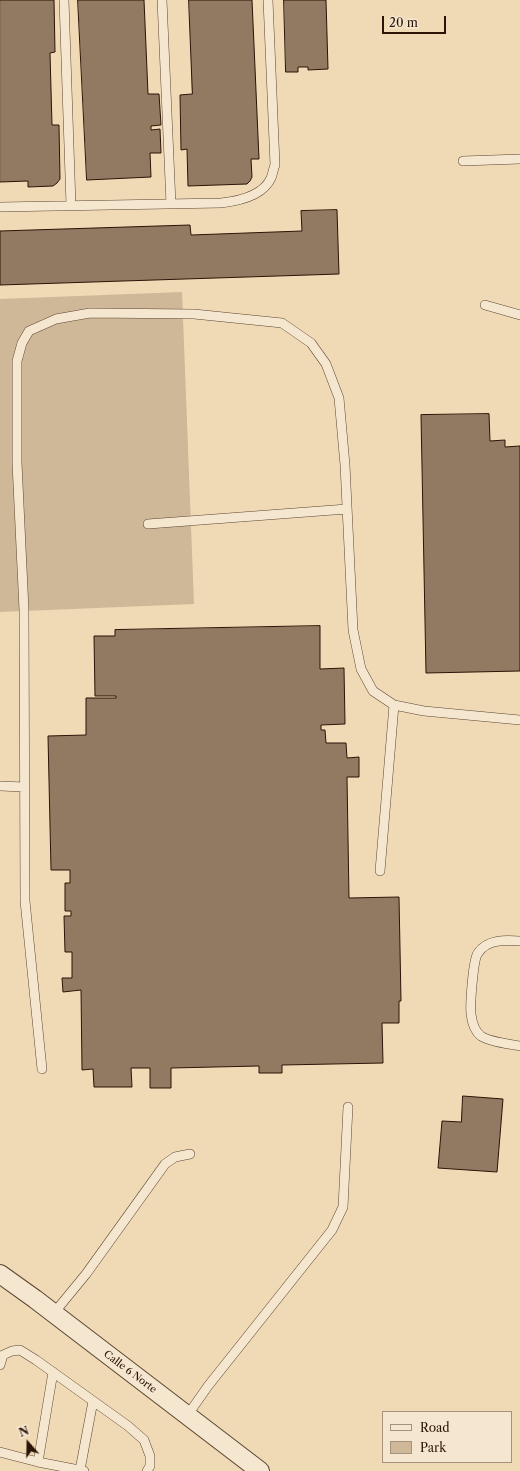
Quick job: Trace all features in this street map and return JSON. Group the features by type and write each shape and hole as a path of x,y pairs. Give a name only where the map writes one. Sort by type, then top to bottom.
{"street":[{"name":"Calle 6 Norte","path":"0,1274 54,1313 260,1471"}],"lane":[{"path":"64,0 70,205"},
{"path":"162,0 171,204"},
{"path":"0,207 221,203 239,201 252,196 264,187 271,179 275,165 268,0"},
{"path":"463,162 520,159"},
{"path":"485,305 520,315"},
{"path":"42,1069 25,901 24,610 17,463 17,361 22,343 29,331 56,319 90,313 194,314 282,323 311,343 326,364 339,398 345,465 353,630 361,669 373,691 394,705 424,710 520,720"},
{"path":"148,524 347,509"},
{"path":"380,871 394,705"},
{"path":"0,786 24,787"},
{"path":"520,941 504,940 487,944 477,953 473,974 471,1013 475,1029 482,1036 520,1046"},
{"path":"187,1416 208,1386 332,1230 343,1207 348,1107"},
{"path":"54,1313 86,1274 165,1164 176,1158 190,1154"},
{"path":"0,1365 4,1355 12,1351 20,1350 54,1372 128,1426 144,1440 150,1456 150,1466 147,1471"},
{"path":"38,1462 54,1372"},
{"path":"0,1452 82,1471 93,1401"}],"green space":[{"path":"182,292 194,604 0,612 0,299"}],"building":[{"path":"0,0 54,0 55,52 50,53 52,125 59,125 60,179 53,186 28,187 28,181 0,182"},
{"path":"78,0 144,0 148,94 159,94 161,125 151,126 151,130 160,129 161,153 150,153 151,177 87,180"},
{"path":"189,0 252,0 259,159 251,159 252,177 247,184 188,186 187,149 181,150 180,95 192,94"},
{"path":"284,0 326,0 328,69 308,70 308,67 298,67 298,72 286,72"},
{"path":"337,210 339,274 0,285 0,231 190,225 191,235 302,231 301,211"},
{"path":"489,414 490,441 505,440 505,447 520,446 520,671 426,673 421,415"},
{"path":"320,626 320,669 344,668 345,724 321,725 321,730 325,730 326,743 346,743 347,758 359,757 359,777 347,777 349,898 399,897 401,1001 399,1001 399,1023 382,1023 383,1063 282,1065 282,1073 259,1073 259,1066 171,1068 171,1088 150,1088 150,1068 131,1068 132,1087 94,1087 93,1069 82,1070 81,990 63,992 62,978 72,978 72,952 65,952 64,916 71,916 71,911 65,911 65,883 70,883 70,870 51,870 48,736 86,735 86,698 116,698 116,696 95,696 94,636 115,636 115,630"},
{"path":"463,1096 503,1099 497,1172 438,1168 442,1121 461,1122"}]}
